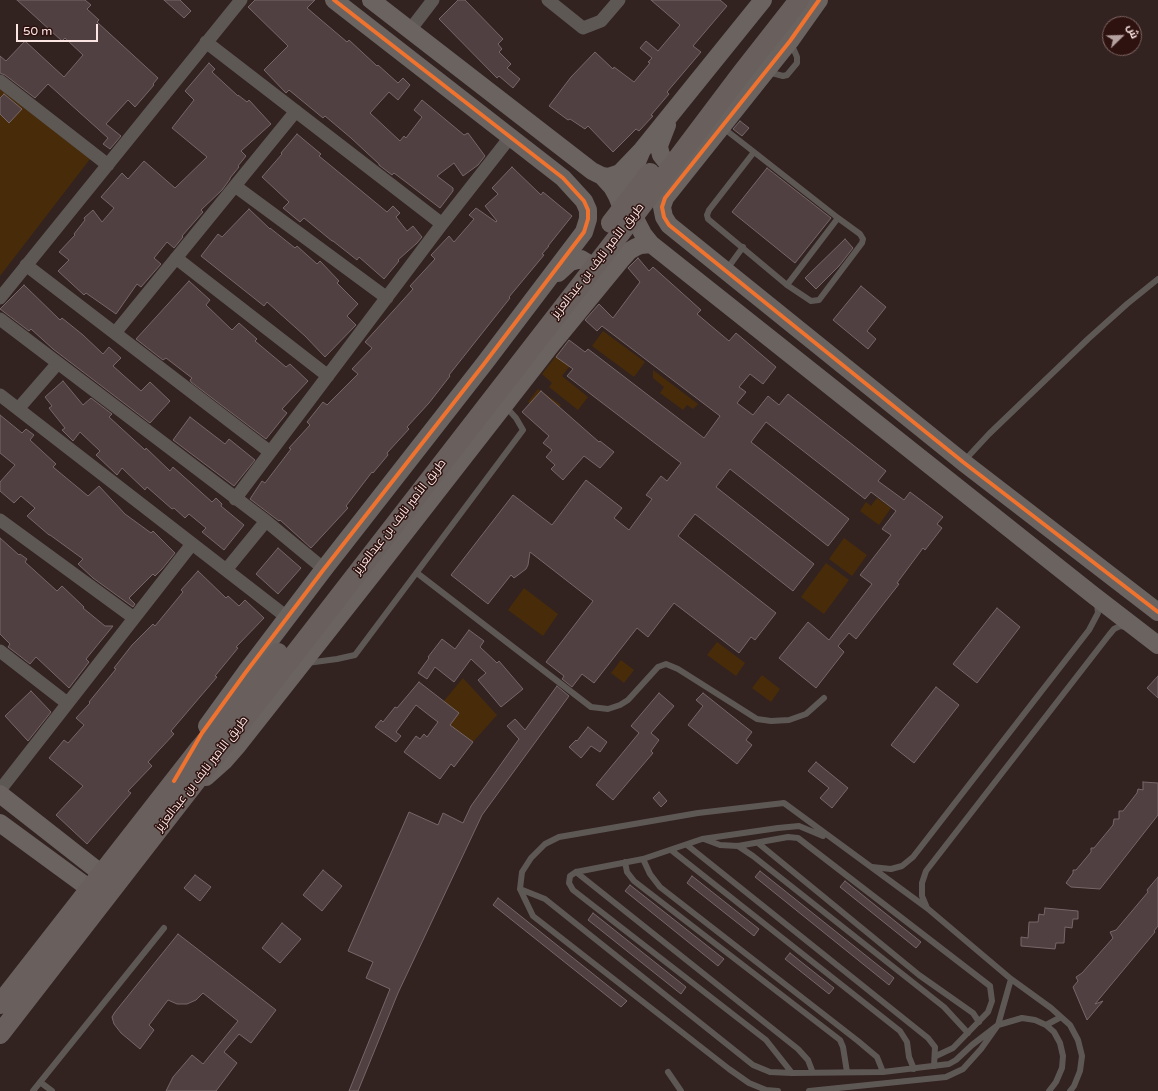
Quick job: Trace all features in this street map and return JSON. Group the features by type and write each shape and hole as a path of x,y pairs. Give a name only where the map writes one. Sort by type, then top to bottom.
{"main road":[{"name":"طريق الأمير نايف بن عبدالعزيز","path":"289,659 344,570 783,0"},
{"name":"طريق الأمير نايف بن عبدالعزيز","path":"0,1004 96,881 181,786 289,659 640,208 799,0"},
{"name":"طريق الأمير نايف بن عبدالعزيز","path":"0,1034 181,786"}],"street":[{"path":"0,298 241,0"},
{"path":"181,786 202,733 324,569 484,364 584,232 588,219 588,210 584,201 563,178 511,136 334,0"},
{"path":"371,0 592,171 608,177 620,173 642,150 763,0"},
{"path":"410,30 433,0"},
{"path":"548,0 583,28 601,22 619,0"},
{"path":"819,0 790,41 665,198 662,207 664,217 669,225 963,462 1158,612"},
{"path":"206,42 442,224"},
{"path":"0,81 108,165"},
{"path":"674,110 662,135 660,143 660,152 663,158 670,164 676,165 706,145"},
{"path":"115,333 296,111"},
{"path":"235,499 442,224 511,136"},
{"path":"642,150 629,181 628,193 632,213 643,234 651,244 1158,645"},
{"path":"602,176 612,187 624,212 627,234 625,249 620,260"},
{"path":"235,186 387,298"},
{"path":"289,659 505,406 620,260 629,251 636,247 651,244"},
{"path":"176,258 328,376"},
{"path":"537,293 570,262 580,259 591,265 596,273 597,279 585,304"},
{"path":"26,265 270,452"},
{"path":"0,319 235,499 266,521 324,569"},
{"path":"18,409 58,363"},
{"path":"0,395 288,618"},
{"path":"0,520 134,618"},
{"path":"226,570 266,521"},
{"path":"0,790 192,544"},
{"path":"0,651 68,703"},
{"path":"0,794 96,881"},
{"path":"0,823 96,881"}],"lane":[{"path":"721,126 860,234 863,239 862,243 819,300 810,301 787,285 708,219 707,215 709,210 754,152"},
{"path":"787,285 838,218"},
{"path":"726,271 743,247"},
{"path":"963,462 989,434 1088,339 1127,304 1157,282"},
{"path":"289,659 337,660 355,655 523,430 516,418 505,406"},
{"path":"417,573 591,707 608,709 620,705 628,700 658,667 666,664 678,668 757,719 771,721 789,720 806,714 824,698"},
{"path":"871,867 891,869 902,866 913,857 1089,630 1098,612 1098,606 1093,595"},
{"path":"927,908 922,896 922,882 926,871 1112,632 1120,626 1139,630"},
{"path":"778,1091 766,1090 749,1083 734,1073 533,916 520,888 522,872 531,858 545,844 559,837 698,813 784,803 927,908 1011,979 1051,1008 1070,1025 1078,1040 1082,1056 1080,1071 1074,1086 1070,1091"},
{"path":"792,1073 766,1040 573,890 569,883 570,876 576,872 643,859 702,839 799,826 830,838"},
{"path":"702,839 720,846 738,846 788,837 798,838 990,986 992,1001 988,1012 953,1048 936,1056"},
{"path":"758,843 919,975 973,1013 978,1022"},
{"path":"687,845 928,1038 935,1047 936,1056 934,1066"},
{"path":"738,846 753,856 944,1008 968,1034"},
{"path":"671,850 900,1031 907,1042 909,1057 914,1069"},
{"path":"643,859 650,874 660,887 858,1041 877,1057 883,1072"},
{"path":"624,862 626,872 634,881 840,1040 843,1047 847,1072"},
{"path":"576,872 798,1050 808,1060 813,1073"},
{"path":"520,888 545,899 753,1065 770,1072 883,1072 949,1064 956,1060 972,1045 998,1025 1022,1018 1034,1020 1046,1025 1054,1032 1060,1043 1063,1056 1062,1068 1056,1082 1049,1091"},
{"path":"33,1091 164,928"},
{"path":"809,1091 895,1083 946,1076 963,1069 981,1049 998,1025 1011,979"},
{"path":"1046,1025 1061,1017"},
{"path":"668,1072 681,1091"},
{"path":"40,1082 52,1091"}],"shaded area":[{"path":"0,89 90,159 0,276"},
{"path":"603,331 645,362 634,377 592,346"},
{"path":"559,352 573,362 562,376 588,397 578,410 549,387 552,383 542,374"},
{"path":"653,370 698,404 693,409 687,405 683,410 660,393 664,387 653,378"},
{"path":"538,389 561,405 551,419 528,402"},
{"path":"877,498 891,508 879,525 860,511 866,502 871,506"},
{"path":"844,538 867,555 852,576 829,559"},
{"path":"826,563 849,580 824,614 801,597"},
{"path":"524,588 558,614 543,636 508,610"},
{"path":"717,642 745,663 736,676 707,655"},
{"path":"621,660 634,670 624,683 611,673"},
{"path":"762,675 780,689 771,702 752,688"},
{"path":"463,678 497,715 473,742 450,725 459,713 443,702"}],"building":[{"path":"17,0 85,0 91,5 87,9 99,20 97,22 158,78 153,84 154,85 135,107 128,100 106,124 121,136 110,149 103,144 108,138 48,84 35,98 5,75 0,73 0,56 6,61 25,41 64,77 83,55 65,38 62,41"},
{"path":"164,0 180,0 191,11 184,18"},
{"path":"255,0 315,0 307,8 347,42 349,40 398,83 403,78 410,85 398,100 389,92 370,113 400,141 404,136 406,138 422,117 414,110 422,100 464,135 468,133 485,156 478,165 463,176 454,163 437,176 453,188 453,191 440,208 394,173 392,175 379,165 325,116 323,118 289,90 286,93 264,70 288,46 248,7"},
{"path":"458,0 465,0 503,39 498,44 502,49 499,52 511,64 507,68 520,79 513,88 499,76 497,78 439,19"},
{"path":"651,0 720,0 727,6 693,46 701,52 667,92 669,94 651,115 653,116 639,131 636,129 613,152 588,126 585,129 570,119 568,120 549,106 571,77 595,52 613,69 614,67 634,82 650,63 648,62 652,58 640,48 646,41 658,51 680,25"},
{"path":"209,63 215,69 212,72 238,96 247,102 249,100 271,124 241,151 246,156 222,190 201,210 203,212 182,236 183,237 174,248 167,242 154,258 161,264 141,287 137,284 116,314 86,293 84,295 58,271 69,260 59,252 75,235 74,234 85,220 84,218 93,210 102,222 114,208 101,197 122,173 128,179 144,161 175,188 207,157 172,128 194,100 185,91"},
{"path":"4,94 22,109 9,123 0,114 0,98"},
{"path":"740,121 749,128 742,136 733,129"},
{"path":"297,134 321,154 319,156 387,212 393,206 400,213 396,217 407,231 413,226 422,237 398,260 399,261 384,279 359,257 357,260 304,218 300,222 283,208 289,202 262,177"},
{"path":"512,167 541,195 543,192 572,216 542,254 544,255 509,297 510,298 449,375 450,376 429,403 407,427 409,429 387,453 388,455 373,473 372,472 346,506 348,508 311,548 280,520 279,521 250,499 262,481 265,483 291,449 289,448 310,425 307,422 323,402 327,405 358,374 352,369 372,348 365,342 413,289 410,286 435,259 431,255 449,236 454,242 474,219 469,215 476,208 496,222 497,221 485,206 498,194 492,188"},
{"path":"767,168 831,218 795,263 732,212"},
{"path":"249,209 270,229 295,248 297,246 317,264 320,261 339,281 337,283 358,304 347,316 356,325 325,357 305,336 267,302 264,306 201,256 218,234 222,237"},
{"path":"845,239 853,248 839,266 816,289 805,278"},
{"path":"638,258 649,271 653,267 701,310 697,314 729,341 736,333 776,367 763,384 750,374 739,387 746,392 737,403 753,415 768,396 779,405 788,394 886,471 878,481 904,500 910,492 943,517 937,524 942,528 925,550 923,548 897,583 899,584 856,639 849,633 838,646 844,652 816,688 779,658 808,622 829,640 872,584 860,575 891,535 882,529 896,511 871,492 865,499 766,422 751,442 849,519 828,546 730,469 716,487 814,564 793,591 695,514 678,536 776,613 755,640 751,637 739,653 674,603 648,637 637,628 594,683 582,674 572,687 562,679 564,676 546,662 593,601 530,552 526,569 514,578 511,575 488,604 451,575 513,495 552,525 586,480 622,508 614,518 629,530 652,499 646,495 661,476 667,481 681,463 567,376 573,369 556,357 569,340 585,352 588,349 704,438 720,416 602,326 597,331 585,320 599,304 613,318 640,282 628,268"},
{"path":"189,281 210,300 206,305 232,330 239,323 257,339 255,341 286,367 290,364 308,381 282,409 287,413 266,439 191,382 190,380 192,378 166,358 163,360 136,339"},
{"path":"24,285 60,320 62,318 103,354 109,347 121,358 113,366 141,391 150,382 170,401 150,423 53,349 31,329 29,331 0,309"},
{"path":"861,286 886,307 867,331 876,339 868,349 833,320"},
{"path":"63,381 83,405 91,398 112,414 109,417 145,450 146,448 170,471 173,467 212,502 216,498 222,504 221,506 244,525 224,550 202,532 206,528 189,514 185,518 174,508 172,509 147,487 145,490 122,468 117,475 96,455 100,451 80,432 73,441 62,430 65,428 49,408 52,406 45,397"},
{"path":"541,391 599,442 600,441 614,452 600,468 584,456 563,480 551,469 555,465 546,457 552,450 543,443 549,436 522,412"},
{"path":"0,415 22,433 26,429 34,435 30,440 56,464 53,467 88,496 99,486 125,514 151,533 153,531 175,553 155,576 153,574 129,598 135,604 133,607 93,578 78,564 83,559 49,535 27,516 35,508 21,496 14,503 0,491 0,482 15,465 0,453"},
{"path":"190,417 225,444 229,439 255,460 234,486 173,440"},
{"path":"0,538 19,555 20,554 27,559 25,562 57,591 62,586 84,607 83,608 105,626 113,626 86,659 89,662 69,688 36,657 30,664 8,647 10,644 0,634"},
{"path":"278,548 301,568 278,594 256,574"},
{"path":"198,571 226,598 228,596 239,606 245,600 264,618 236,647 238,648 215,676 217,677 171,731 174,734 148,762 152,766 128,791 131,793 87,844 56,815 83,786 49,758 64,740 68,743 84,725 76,718 90,703 89,702 116,669 114,668 132,645 153,624 155,626 183,592 181,590"},
{"path":"997,608 1020,627 977,683 953,664"},
{"path":"469,630 484,641 480,647 497,663 499,661 523,689 501,707 478,680 486,673 471,659 454,682 435,667 427,679 418,673 442,639 455,649"},
{"path":"1158,676 1158,698 1147,688"},
{"path":"419,682 459,713 450,725 473,742 454,767 451,764 440,779 404,752 416,736 420,739 424,734 427,737 438,722 416,705 396,732 401,736 396,742 375,727 381,720 383,722 395,707 397,708"},
{"path":"557,686 569,696 482,815 398,993 358,1091 349,1091 390,989 366,978 373,962 348,951 409,812 438,825 443,813 463,823 471,806 519,739 507,726 515,719 525,730"},
{"path":"936,687 959,705 914,763 891,745"},
{"path":"31,691 51,712 28,741 5,716"},
{"path":"659,693 674,706 651,733 659,740 651,751 653,753 613,800 596,785 639,733 631,726"},
{"path":"703,693 752,732 746,740 752,745 737,764 688,725 703,706 696,700"},
{"path":"588,727 607,742 600,752 591,746 581,758 569,747 576,740 577,741"},
{"path":"816,762 848,788 832,808 820,798 829,788 808,771"},
{"path":"1143,782 1158,783 1158,815 1100,889 1071,887 1066,883 1073,873 1073,870 1076,870 1091,852 1091,848 1094,848 1113,825 1114,819 1119,819 1119,811 1123,811 1137,793 1138,789 1143,790"},
{"path":"659,792 667,801 661,807 653,798"},
{"path":"323,870 342,886 322,911 303,895"},
{"path":"760,871 894,978 889,985 755,877"},
{"path":"195,875 211,887 200,901 184,888"},
{"path":"692,876 759,929 754,936 687,883"},
{"path":"1158,877 1158,926 1154,931 1155,932 1095,1004 1103,1001 1087,1020 1073,987 1078,981 1076,977 1082,973 1113,938 1110,932 1116,930 1148,892 1147,890"},
{"path":"845,881 921,942 916,948 840,887"},
{"path":"630,885 724,959 718,966 625,891"},
{"path":"498,898 627,1001 621,1007 493,905"},
{"path":"1045,908 1078,911 1078,919 1073,919 1072,928 1065,927 1064,943 1056,943 1055,949 1021,946 1021,937 1028,938 1029,922 1038,922 1039,914 1044,915"},
{"path":"593,913 686,987 681,994 588,920"},
{"path":"282,923 301,939 280,963 262,948"},
{"path":"178,934 276,1010 251,1043 239,1034 224,1052 237,1063 216,1091 166,1091 173,1077 192,1055 203,1064 238,1021 203,993 196,1000 187,1004 177,1004 168,1000 149,1025 154,1030 140,1049 121,1033 114,1024 112,1017"},
{"path":"790,953 834,988 829,994 785,959"}],"cycle path":[{"path":"174,781 202,733 246,672 584,232 588,219 588,210 584,201 563,178 334,0"},
{"path":"819,0 790,41 665,198 662,207 664,217 669,225 963,462 1158,612"}]}
